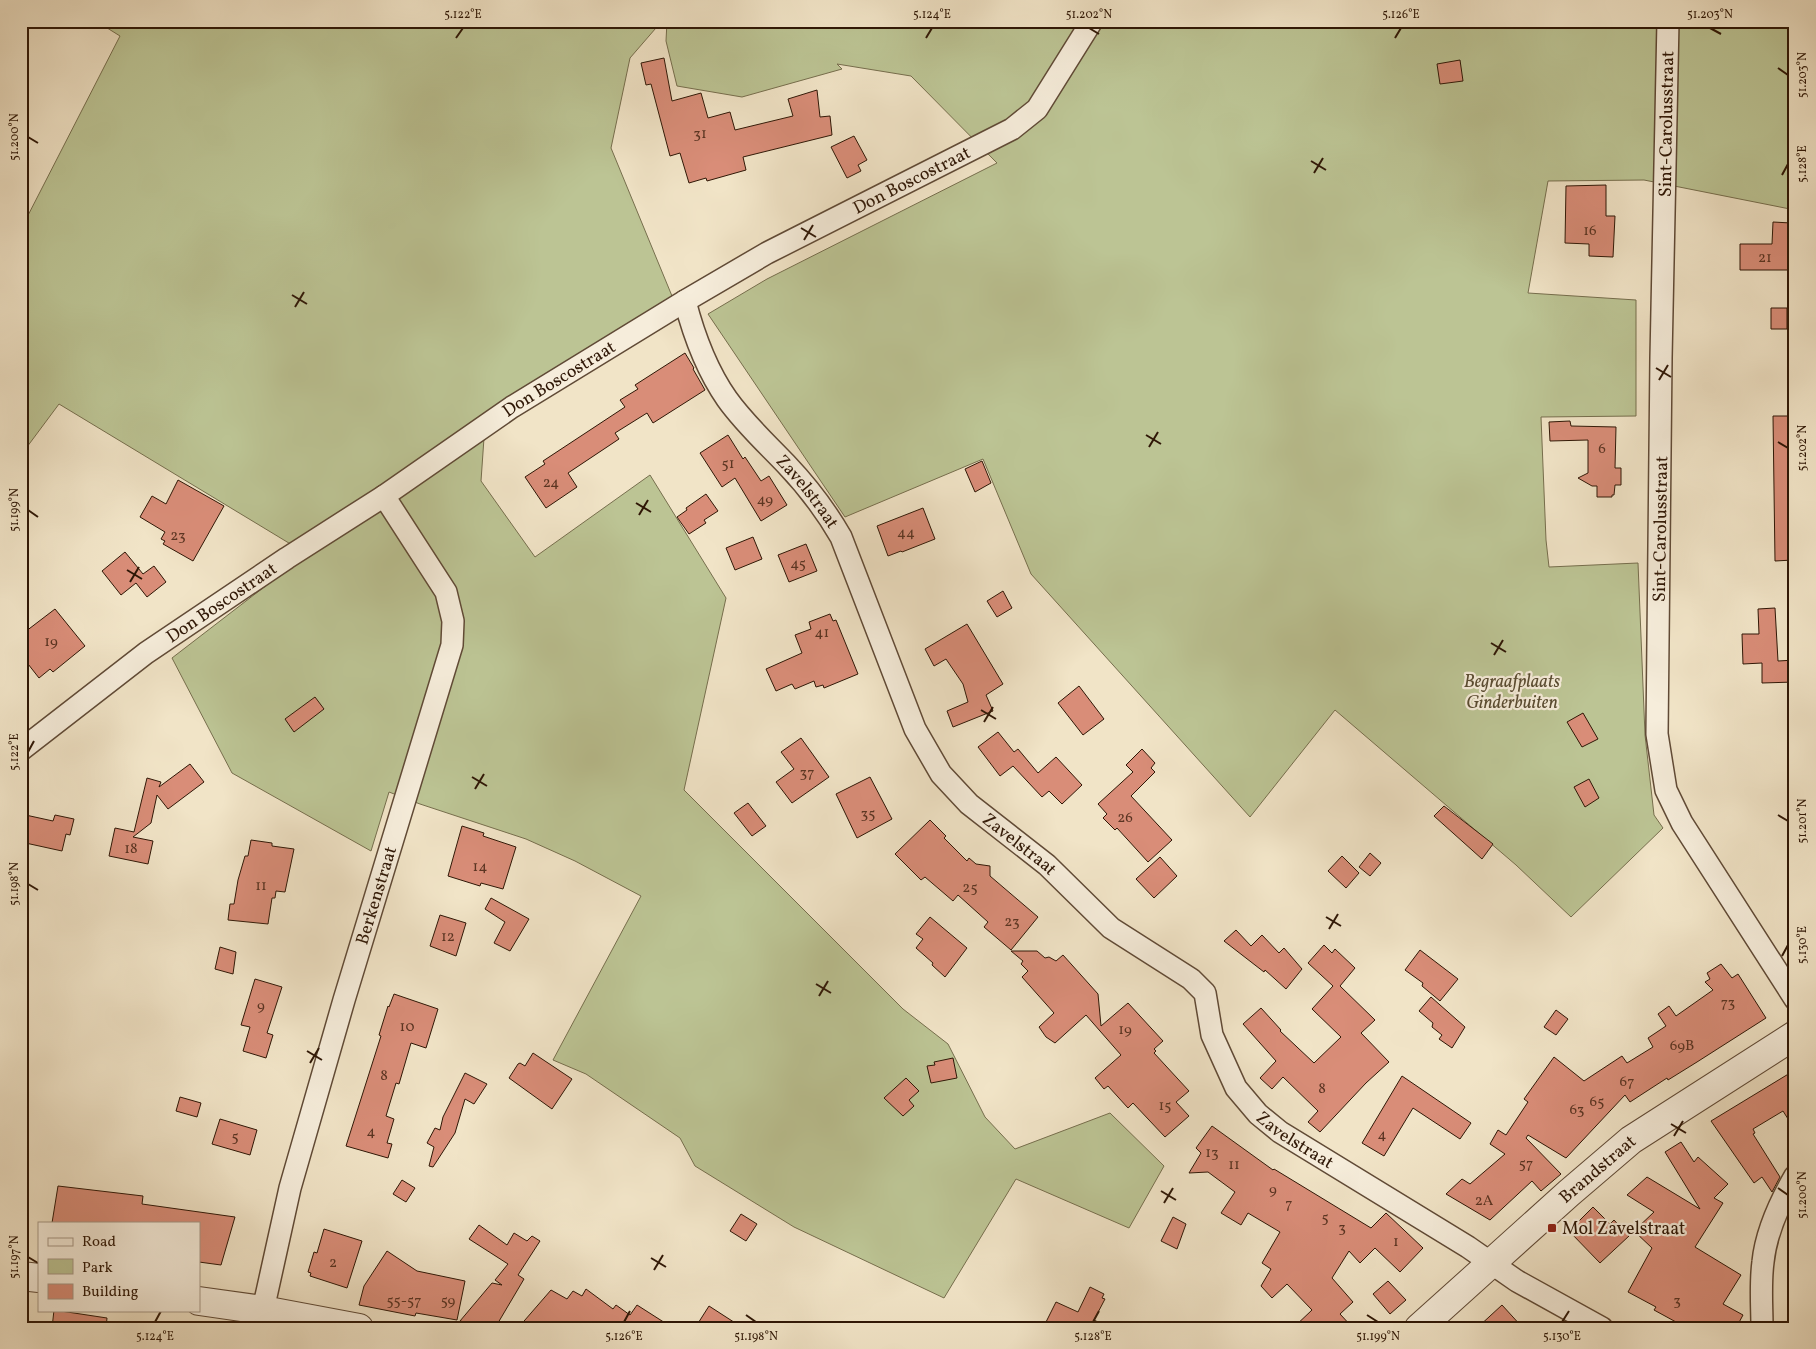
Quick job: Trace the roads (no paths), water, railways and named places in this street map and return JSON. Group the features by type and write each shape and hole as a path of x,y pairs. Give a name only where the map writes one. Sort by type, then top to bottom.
{"street":[{"name":"Don Boscostraat","path":"21,750 146,652 384,496 512,407 767,253 1012,129 1037,109 1092,21"},
{"name":"Sint-Carolusstraat","path":"1668,21 1657,734 1666,790 1682,823 1795,999"},
{"name":"Zavelstraat","path":"685,301 696,339 726,398 740,416 788,466 832,520 841,537 915,729 941,774 968,804 1047,864 1111,928 1191,979 1205,993 1212,1035 1236,1088 1258,1114 1280,1132 1468,1247 1516,1281 1602,1328"},
{"name":"Berkenstraat","path":"264,1310 293,1178 344,1000 452,645 453,621 446,592 384,496"},
{"name":"Brandstraat","path":"1419,1328 1490,1263 1631,1140 1795,1035"},
{"path":"1762,1328 1763,1262 1770,1231 1782,1198 1795,1176"},
{"path":"21,1276 38,1278"},
{"path":"200,1301 264,1310 359,1328"}],"place":[{"name":"Mol Zavelstraat","path":"1552,1228"}],"park label":[{"name":"Begraafplaats Ginderbuiten","path":"1512,691"}]}
